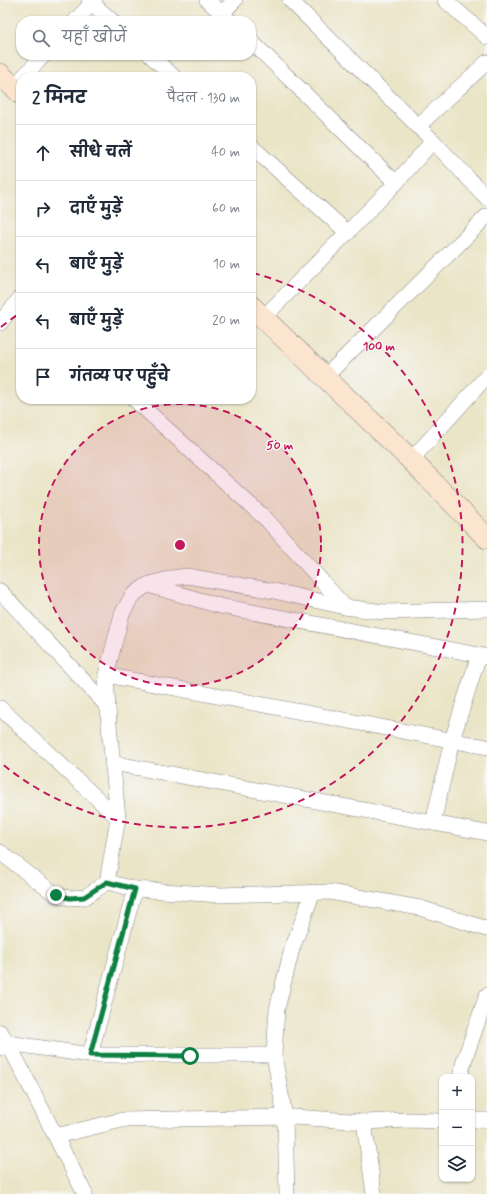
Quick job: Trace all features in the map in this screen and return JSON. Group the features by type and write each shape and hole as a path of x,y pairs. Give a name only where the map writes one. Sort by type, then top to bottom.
{"street":[{"path":"207,0 225,16"},
{"path":"227,16 235,0"},
{"path":"290,0 433,141 487,198"},
{"path":"445,0 487,37"},
{"path":"79,16 92,1 107,16"},
{"path":"256,47 396,183"},
{"path":"26,72 39,60"},
{"path":"155,60 169,72"},
{"path":"418,126 487,62"},
{"path":"433,141 396,183 348,233 257,311 486,535"},
{"path":"256,150 348,233"},
{"path":"325,377 487,216"},
{"path":"0,323 16,303"},
{"path":"411,460 487,376"},
{"path":"139,404 267,520 345,607"},
{"path":"0,852 56,895 70,898 84,897 107,882 118,818 112,763 106,675 122,614 132,596 147,585 172,578 187,576 274,591 345,607 384,612 487,609"},
{"path":"147,585 220,606 483,656 452,740 433,823"},
{"path":"0,590 108,707"},
{"path":"106,675 487,747"},
{"path":"0,708 118,818"},
{"path":"112,763 487,833"},
{"path":"107,882 135,889 219,895 330,892 420,908 487,929"},
{"path":"90,1055 135,889"},
{"path":"287,1194 285,1117 274,1055 278,1009 290,956 313,892"},
{"path":"461,1074 487,995"},
{"path":"3,1041 90,1055 274,1055"},
{"path":"3,1041 56,1136 85,1194"},
{"path":"56,1136 122,1120 285,1117 364,1122 408,1120 439,1121"},
{"path":"475,1120 487,1120"},
{"path":"364,1122 374,1194"}],"route":[{"path":"56,895 70,898 84,897 107,882 135,889 90,1055 190,1056"}]}
